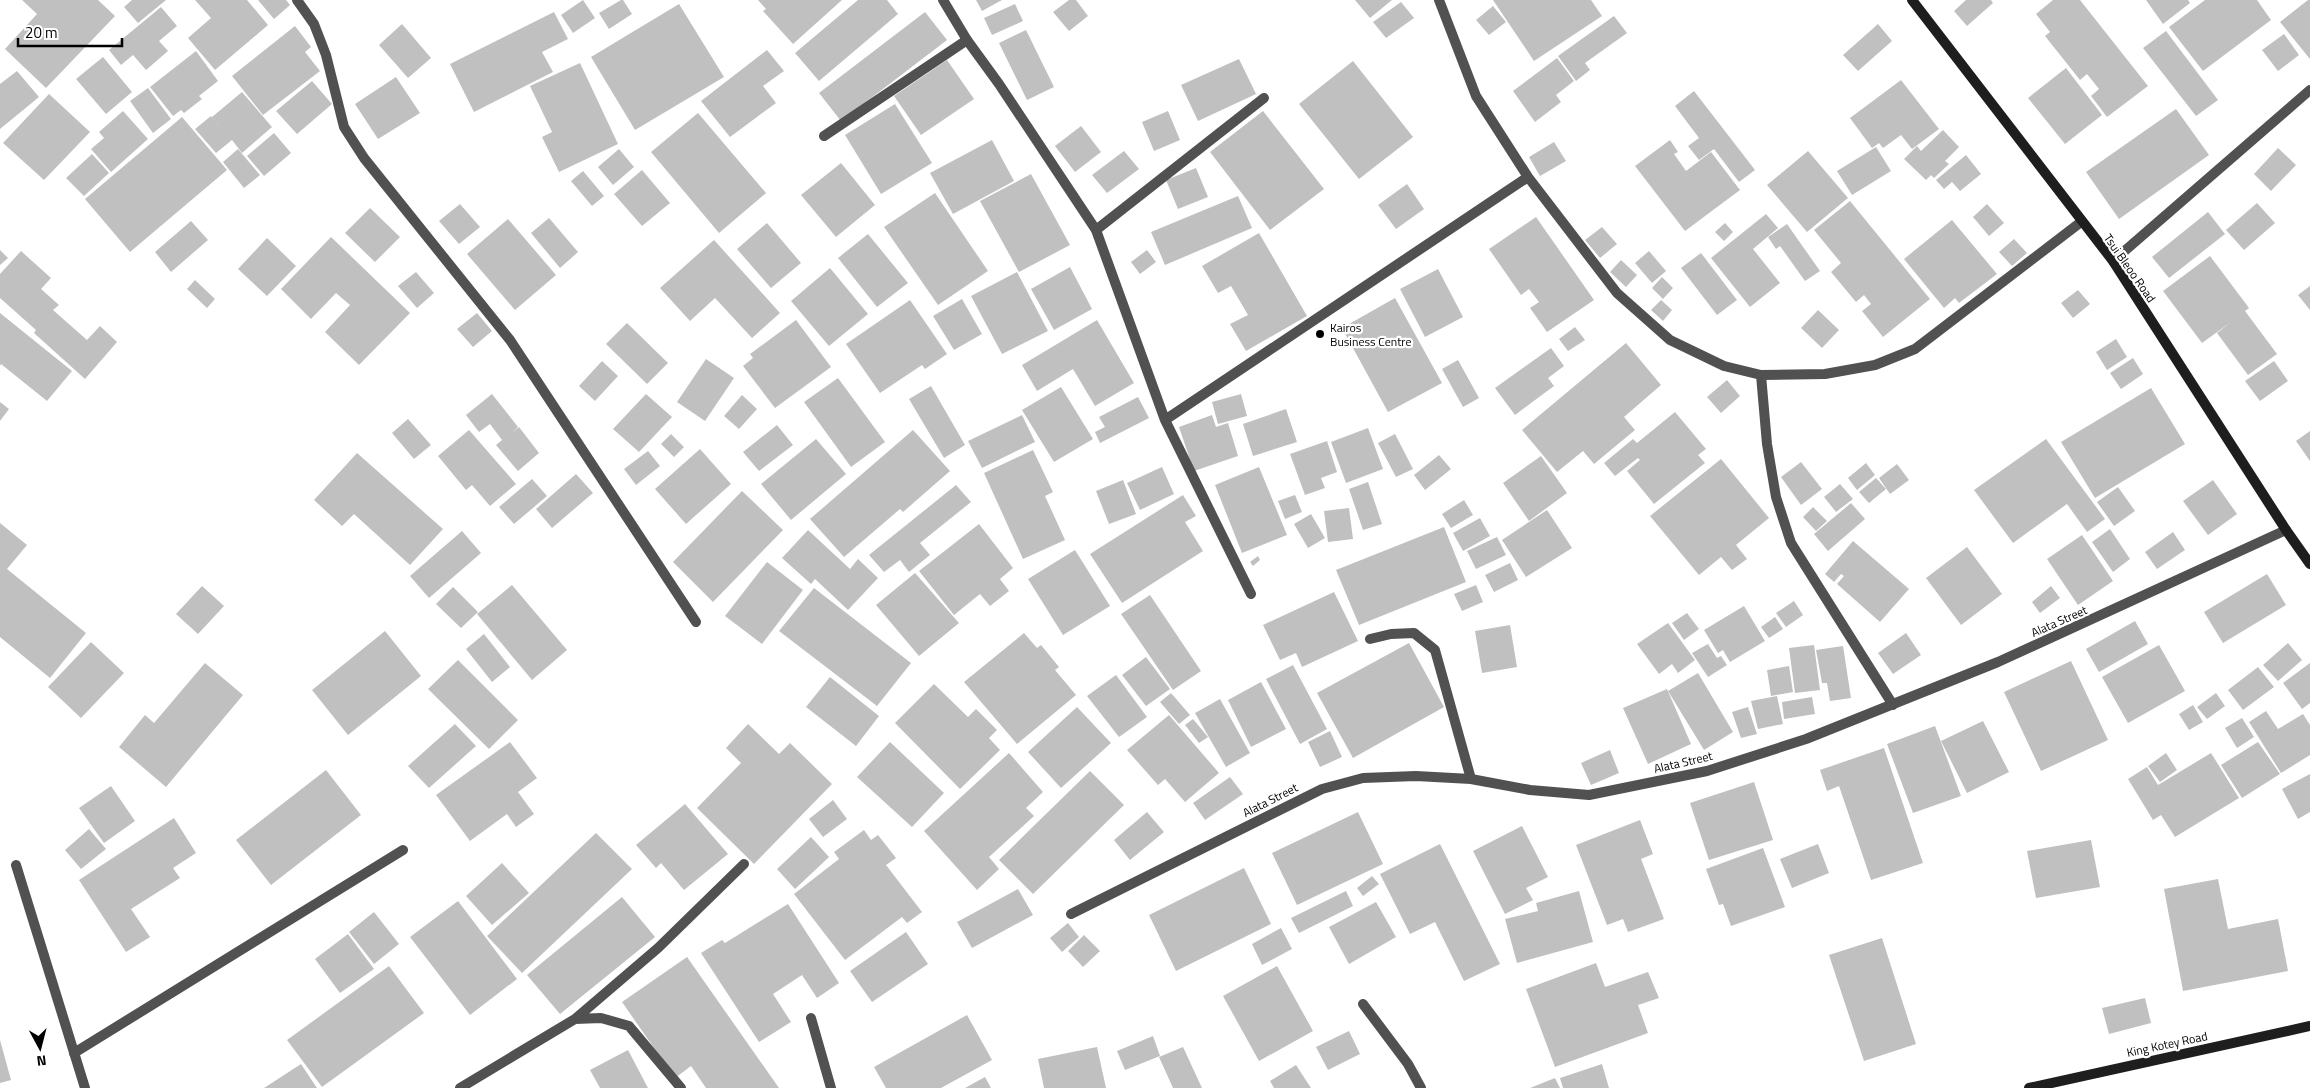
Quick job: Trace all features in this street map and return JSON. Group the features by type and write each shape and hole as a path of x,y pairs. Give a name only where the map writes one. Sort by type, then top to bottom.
{"street":[{"path":"297,0 314,24 326,55 344,127 364,158 510,340 696,622"},
{"path":"943,0 967,40 1000,84 1096,230 1165,420 1251,594"},
{"path":"1439,0 1476,96 1528,177 1617,293 1670,340 1724,366 1761,375 1825,374 1875,366 1915,350 2081,222"},
{"name":"Tsui Bleoo Road","path":"1912,0 2081,222 2113,261 2286,530 2310,564"},
{"path":"824,136 967,40"},
{"path":"2113,261 2310,90"},
{"path":"1096,230 1264,98"},
{"path":"1165,420 1528,177"},
{"path":"1761,375 1767,444 1776,497 1791,543 1893,705"},
{"name":"Alata Street","path":"1071,914 1322,789 1363,778 1416,776 1470,779 1530,790 1589,795 1707,771 1806,738 1893,705 2006,658 2286,530"},
{"path":"1370,639 1391,634 1414,633 1436,650 1470,779"},
{"path":"74,1053 403,850"},
{"path":"460,1088 574,1019 658,948 744,864"},
{"path":"16,865 85,1088"},
{"path":"1363,1004 1408,1064 1421,1088"},
{"path":"574,1019 600,1018 629,1026 681,1088"},
{"path":"811,1018 832,1088"},
{"name":"King Kotey Road","path":"2029,1088 2310,1026"}],"building":[{"path":"22,0 98,0 115,16 46,88 5,49 37,14"},
{"path":"132,0 166,0 138,23 124,7"},
{"path":"195,0 247,0 268,25 215,70 188,38 211,18"},
{"path":"258,0 286,0 290,5 274,19"},
{"path":"583,0 595,18 573,33 561,15"},
{"path":"623,0 632,14 609,29 599,13"},
{"path":"758,0 842,0 793,44 763,11 766,9"},
{"path":"858,0 887,0 898,14 819,81 795,53"},
{"path":"976,0 1002,0 982,11"},
{"path":"1069,0 1076,0 1088,16 1069,31 1053,12"},
{"path":"1355,0 1392,0 1370,18"},
{"path":"1493,0 1591,0 1602,16 1534,61"},
{"path":"1966,0 1991,0 1993,3 1967,26 1954,11"},
{"path":"2053,0 2080,0 2148,86 2107,117 2091,96 2099,89 2087,74 2080,80 2045,36 2050,32 2036,14"},
{"path":"2146,0 2188,0 2190,3 2163,24"},
{"path":"2205,0 2257,0 2271,20 2203,71 2169,27"},
{"path":"2310,0 2310,59 2280,22"},
{"path":"1401,2 1414,18 1386,38 1373,22"},
{"path":"679,4 724,77 635,130 591,57"},
{"path":"1015,4 1023,21 992,35 984,18"},
{"path":"1493,6 1506,22 1489,35 1476,20"},
{"path":"161,7 177,26 159,41 168,51 146,70 133,55 121,65 109,50"},
{"path":"554,12 568,39 542,52 553,72 474,112 450,64"},
{"path":"925,12 947,40 841,121 819,93"},
{"path":"1614,16 1627,33 1585,63 1590,70 1576,81 1558,56"},
{"path":"402,24 431,58 408,78 379,45"},
{"path":"1878,24 1892,41 1858,71 1843,55"},
{"path":"295,26 311,47 305,52 320,71 263,115 232,76"},
{"path":"1026,30 1054,87 1027,100 999,43"},
{"path":"2166,31 2218,100 2196,116 2143,48"},
{"path":"2284,34 2299,55 2278,71 2262,50"},
{"path":"767,50 784,71 763,86 776,103 730,137 701,101"},
{"path":"196,51 218,81 199,96 202,99 184,113 181,110 173,116 150,87"},
{"path":"103,57 132,92 106,114 76,79"},
{"path":"1557,58 1574,81 1556,95 1561,102 1535,122 1513,91"},
{"path":"1239,59 1256,94 1198,121 1181,85"},
{"path":"947,60 974,99 921,135 894,96"},
{"path":"1353,61 1413,137 1359,179 1299,104"},
{"path":"580,63 618,144 559,172 542,137 552,132 530,86"},
{"path":"2066,68 2102,115 2065,144 2028,98"},
{"path":"17,71 39,97 0,129 0,84"},
{"path":"396,77 420,113 378,139 355,104"},
{"path":"1901,80 1939,129 1912,149 1901,135 1883,148 1879,143 1872,148 1850,118"},
{"path":"312,81 332,104 297,134 276,111"},
{"path":"148,88 171,119 153,133 130,101"},
{"path":"1694,91 1755,170 1739,182 1714,149 1699,160 1688,146 1699,138 1675,106"},
{"path":"242,92 272,127 242,153 232,140 216,153 195,129 211,116 228,136 212,117"},
{"path":"49,94 90,132 44,180 3,143"},
{"path":"895,104 932,163 881,194 845,135"},
{"path":"2176,109 2209,155 2119,219 2086,172"},
{"path":"123,111 148,139 111,172 91,149 104,138 99,132"},
{"path":"1168,111 1180,140 1154,151 1142,122"},
{"path":"1263,111 1324,189 1270,230 1210,152"},
{"path":"698,113 766,193 719,233 651,152"},
{"path":"182,117 227,170 130,252 85,199"},
{"path":"1081,126 1101,152 1075,172 1055,146"},
{"path":"1943,130 1959,147 1945,161 1949,164 1934,178 1931,175 1926,180 1904,159 1917,146 1921,151"},
{"path":"274,133 291,153 264,176 247,156"},
{"path":"992,140 1014,181 953,214 930,173"},
{"path":"1670,140 1678,152 1674,154 1686,171 1711,152 1740,190 1685,231 1635,166"},
{"path":"1554,142 1566,161 1540,176 1529,157"},
{"path":"1876,147 1891,171 1852,195 1837,171"},
{"path":"2278,148 2296,165 2271,191 2254,174"},
{"path":"238,149 260,175 244,188 223,162"},
{"path":"619,149 634,167 613,185 598,167"},
{"path":"1124,151 1139,169 1107,193 1092,175"},
{"path":"1808,151 1848,198 1807,232 1767,185"},
{"path":"92,154 109,173 84,196 66,178"},
{"path":"1966,155 1981,174 1960,191 1952,182 1944,189 1936,180"},
{"path":"841,163 875,205 836,237 801,195"},
{"path":"1196,168 1208,197 1178,209 1166,180"},
{"path":"642,170 670,203 642,226 614,194"},
{"path":"583,171 604,196 592,206 571,181"},
{"path":"1031,174 1070,245 1019,272 980,201"},
{"path":"1407,184 1424,209 1396,229 1378,205"},
{"path":"935,193 988,271 938,305 884,227"},
{"path":"1238,196 1252,228 1165,265 1151,232"},
{"path":"1850,201 1930,299 1883,337 1862,311 1871,304 1864,295 1856,302 1831,272 1841,263 1814,230"},
{"path":"2257,203 2275,223 2244,250 2226,230"},
{"path":"460,204 480,227 459,244 439,221"},
{"path":"1987,204 2004,223 1989,236 1973,217"},
{"path":"370,208 400,237 375,262 345,233"},
{"path":"2208,212 2225,234 2169,278 2152,257"},
{"path":"1766,214 1778,228 1753,249 1780,283 1750,307 1711,258"},
{"path":"1536,217 1594,300 1547,332 1530,308 1539,302 1529,289 1521,295 1489,249"},
{"path":"549,218 578,252 560,268 531,233"},
{"path":"508,219 556,275 515,310 467,254"},
{"path":"1952,220 1997,274 1959,303 1955,298 1944,308 1904,259"},
{"path":"191,221 208,240 171,272 155,252"},
{"path":"767,223 801,263 771,288 737,249"},
{"path":"1725,223 1733,232 1724,241 1715,232"},
{"path":"1787,224 1820,271 1805,281 1780,246 1776,249 1768,237"},
{"path":"1602,227 1617,244 1600,258 1585,240"},
{"path":"1259,233 1307,316 1246,351 1230,324 1248,315 1231,286 1218,293 1202,266"},
{"path":"868,234 908,283 877,307 838,258"},
{"path":"331,237 410,313 359,365 325,332 350,305 336,293 311,319 281,289"},
{"path":"267,238 296,266 267,296 238,269"},
{"path":"2014,239 2027,253 2012,266 1999,252"},
{"path":"714,240 780,313 752,338 715,298 690,321 660,288"},
{"path":"0,250 8,258 0,265"},
{"path":"1147,250 1156,262 1140,274 1131,262"},
{"path":"21,251 51,278 41,289 59,305 53,310 87,340 100,326 117,342 85,379 34,333 36,330 0,298 0,274"},
{"path":"1649,251 1666,271 1652,283 1635,263"},
{"path":"1701,253 1737,300 1717,315 1681,268"},
{"path":"2210,256 2249,308 2245,311 2277,354 2248,375 2217,333 2231,322 2202,343 2163,291"},
{"path":"1621,260 1637,275 1626,287 1610,272"},
{"path":"1070,267 1092,309 1054,330 1031,289"},
{"path":"830,268 868,314 829,346 791,301"},
{"path":"1438,269 1463,317 1425,337 1400,289"},
{"path":"416,272 434,293 417,308 398,286"},
{"path":"1017,272 1048,331 1002,354 971,296"},
{"path":"1662,277 1673,288 1663,299 1652,288"},
{"path":"195,280 215,299 207,308 187,289"},
{"path":"2310,286 2310,310 2298,295"},
{"path":"2078,290 2090,304 2073,318 2061,303"},
{"path":"1395,298 1442,383 1388,412 1342,328"},
{"path":"962,299 982,334 954,350 933,316"},
{"path":"910,300 947,354 925,369 922,365 880,393 846,344"},
{"path":"1661,300 1672,310 1663,321 1651,310"},
{"path":"1818,310 1839,330 1822,348 1801,328"},
{"path":"0,313 72,371 47,401 1,364 0,366"},
{"path":"477,313 492,331 473,347 457,329"},
{"path":"796,320 831,367 775,408 743,366 753,358 750,354"},
{"path":"1097,320 1134,383 1095,406 1073,369 1037,391 1022,365"},
{"path":"627,323 668,363 647,384 606,344"},
{"path":"1575,327 1585,340 1568,351 1559,339"},
{"path":"2116,339 2127,357 2107,370 2096,352"},
{"path":"1626,343 1661,385 1624,417 1635,430 1594,464 1583,451 1557,472 1522,430"},
{"path":"1551,348 1564,366 1548,378 1554,386 1515,415 1495,388"},
{"path":"2133,358 2143,374 2121,389 2110,373"},
{"path":"706,359 734,378 705,421 677,402"},
{"path":"1458,360 1479,398 1463,407 1442,369"},
{"path":"602,361 618,376 595,401 579,386"},
{"path":"2274,361 2288,381 2260,401 2245,381"},
{"path":"838,378 885,442 851,467 804,402"},
{"path":"1727,380 1740,396 1721,413 1707,397"},
{"path":"931,386 965,445 944,458 909,399"},
{"path":"1061,387 1093,439 1054,462 1022,410"},
{"path":"2151,388 2185,444 2095,498 2061,442"},
{"path":"492,394 518,427 512,433 519,427 539,453 518,471 496,445 502,440 490,424 479,432 466,415"},
{"path":"646,394 672,417 639,452 613,429"},
{"path":"1241,394 1247,416 1218,424 1212,402"},
{"path":"742,395 757,409 739,429 724,416"},
{"path":"1138,397 1149,418 1100,443 1095,432 1105,427 1099,417"},
{"path":"0,402 9,409 0,421"},
{"path":"1286,409 1297,442 1253,456 1243,424"},
{"path":"1675,412 1706,449 1698,455 1705,463 1654,504 1627,471 1640,460 1638,458 1615,476 1604,463 1633,439 1637,443"},
{"path":"1022,415 1035,442 982,468 968,441"},
{"path":"1212,415 1216,427 1228,423 1238,456 1194,471 1179,427"},
{"path":"408,419 431,445 414,459 392,433"},
{"path":"777,425 793,445 759,471 743,452"},
{"path":"1368,428 1383,469 1346,483 1331,442"},
{"path":"469,430 516,484 490,506 472,485 466,490 438,456"},
{"path":"913,430 950,471 903,512 900,509 844,557 810,519"},
{"path":"2310,431 2310,461 2296,441"},
{"path":"671,434 684,447 674,457 661,444"},
{"path":"1395,434 1413,469 1396,477 1378,443"},
{"path":"816,439 846,474 791,520 761,484"},
{"path":"2046,439 2105,519 2087,532 2067,504 2013,543 1974,490"},
{"path":"1327,441 1337,472 1321,478 1325,488 1305,495 1290,454"},
{"path":"700,449 731,484 686,524 655,489"},
{"path":"1033,450 1053,492 1045,496 1065,540 1023,559 984,473"},
{"path":"648,451 660,466 636,485 624,469"},
{"path":"357,453 443,529 410,565 354,514 342,526 314,500"},
{"path":"1439,455 1451,469 1425,490 1414,475"},
{"path":"1541,456 1567,493 1529,521 1503,483"},
{"path":"1721,459 1769,518 1736,545 1747,559 1732,570 1721,557 1699,575 1650,516"},
{"path":"1801,462 1822,489 1801,505 1781,477"},
{"path":"1866,463 1875,475 1857,490 1848,478"},
{"path":"1897,464 1909,480 1890,494 1879,478"},
{"path":"1162,467 1174,494 1140,510 1127,483"},
{"path":"1259,467 1287,535 1242,553 1215,485"},
{"path":"576,474 593,493 552,528 536,509"},
{"path":"1876,478 1886,489 1869,503 1859,492"},
{"path":"532,479 547,496 514,524 499,507"},
{"path":"1123,480 1136,514 1109,524 1096,491"},
{"path":"2213,480 2237,514 2208,535 2183,501"},
{"path":"1368,482 1382,524 1363,530 1349,489"},
{"path":"1840,484 1853,499 1836,512 1824,497"},
{"path":"956,485 971,502 920,543 930,555 909,572 900,560 884,572 869,555"},
{"path":"2118,487 2135,511 2114,526 2097,502"},
{"path":"742,491 783,530 713,602 673,562"},
{"path":"1183,495 1196,516 1185,522 1203,551 1122,603 1090,554"},
{"path":"1295,495 1302,512 1285,519 1278,501"},
{"path":"1464,500 1473,515 1451,528 1442,514"},
{"path":"1851,503 1865,519 1828,551 1814,534"},
{"path":"1813,507 1827,521 1816,531 1803,517"},
{"path":"1349,508 1353,539 1328,542 1324,511"},
{"path":"1547,510 1572,548 1526,577 1502,540"},
{"path":"1311,514 1325,538 1308,548 1294,524"},
{"path":"1480,518 1490,536 1463,551 1453,533"},
{"path":"0,523 27,545 7,569 86,633 50,678 0,637"},
{"path":"979,524 1013,568 1000,579 1009,591 990,606 980,594 954,615 919,571"},
{"path":"1444,527 1466,582 1359,625 1336,570"},
{"path":"2110,529 2130,559 2113,572 2092,542"},
{"path":"808,530 850,569 858,559 878,578 848,610 815,579 811,584 782,558"},
{"path":"462,531 481,553 429,598 410,576"},
{"path":"2173,532 2185,550 2157,569 2145,552"},
{"path":"2082,535 2113,581 2078,605 2047,559"},
{"path":"1497,537 1506,555 1476,569 1467,551"},
{"path":"1853,541 1909,589 1880,622 1837,584 1844,576 1841,574 1834,582 1825,574"},
{"path":"1967,547 2002,594 1961,625 1926,578"},
{"path":"1075,550 1110,606 1063,635 1028,579"},
{"path":"1258,556 1260,560 1253,566 1250,562"},
{"path":"767,562 803,590 762,644 725,616"},
{"path":"1510,563 1518,580 1494,592 1485,575"},
{"path":"915,573 959,623 919,656 876,605"},
{"path":"2267,574 2286,605 2223,643 2204,612"},
{"path":"512,585 567,650 532,680 477,614"},
{"path":"1476,585 1483,602 1462,611 1454,594"},
{"path":"202,586 224,606 198,634 176,614"},
{"path":"2051,586 2060,598 2040,613 2032,602"},
{"path":"453,587 478,612 461,628 436,604"},
{"path":"814,588 911,663 877,706 779,631"},
{"path":"1334,592 1358,641 1302,667 1296,653 1280,660 1263,625"},
{"path":"1150,595 1201,671 1173,690 1121,614"},
{"path":"1794,601 1803,615 1786,627 1776,613"},
{"path":"1744,606 1765,641 1730,662 1723,650 1718,653 1704,630"},
{"path":"1687,613 1699,629 1684,640 1672,623"},
{"path":"1775,617 1783,629 1769,638 1761,627"},
{"path":"2135,621 2148,644 2099,672 2086,649"},
{"path":"1668,623 1695,660 1678,673 1672,664 1659,674 1637,644"},
{"path":"1510,625 1517,667 1482,673 1475,631"},
{"path":"385,631 421,676 348,735 312,690"},
{"path":"1024,633 1037,648 1041,645 1059,667 1055,670 1076,695 1017,744 964,682"},
{"path":"1906,633 1921,655 1893,674 1878,653"},
{"path":"484,634 510,667 492,682 466,649"},
{"path":"91,642 124,673 81,718 48,687"},
{"path":"1409,643 1444,707 1353,758 1317,693"},
{"path":"2288,643 2302,660 2278,681 2263,665"},
{"path":"1708,644 1717,658 1721,656 1727,665 1708,677 1692,653"},
{"path":"1814,645 1820,690 1795,693 1789,648"},
{"path":"2159,645 2185,691 2128,723 2102,677"},
{"path":"1843,646 1851,698 1830,701 1827,683 1822,683 1816,650"},
{"path":"1146,657 1170,689 1146,706 1122,675"},
{"path":"458,660 518,720 489,749 428,689"},
{"path":"2071,661 2108,740 2041,771 2004,692"},
{"path":"205,663 243,695 166,787 119,747 145,715 154,723"},
{"path":"2310,663 2310,703 2302,709 2283,683"},
{"path":"1293,665 1327,729 1300,744 1266,679"},
{"path":"1789,666 1793,692 1771,696 1767,670"},
{"path":"2258,667 2274,687 2243,710 2228,690"},
{"path":"1698,673 1733,732 1704,750 1668,691"},
{"path":"1116,675 1147,717 1119,737 1087,696"},
{"path":"830,677 879,716 856,746 806,707"},
{"path":"1261,682 1286,729 1251,747 1228,700"},
{"path":"934,684 968,717 976,709 997,730 989,738 1000,750 960,789 895,723"},
{"path":"1667,689 1691,744 1648,764 1623,708"},
{"path":"1171,693 1190,715 1179,724 1160,702"},
{"path":"2216,693 2225,706 2207,719 2197,707"},
{"path":"1777,696 1783,724 1758,729 1751,701"},
{"path":"1812,697 1815,714 1784,719 1782,702"},
{"path":"1220,699 1250,753 1226,767 1195,713"},
{"path":"2193,705 2203,722 2189,730 2179,714"},
{"path":"1077,707 1111,743 1061,788 1028,752"},
{"path":"1748,707 1757,734 1741,738 1732,712"},
{"path":"2266,711 2278,729 2303,714 2310,725 2310,755 2281,773 2249,722"},
{"path":"1169,715 1219,773 1185,802 1165,779 1158,785 1127,750"},
{"path":"2242,718 2254,737 2237,748 2225,728"},
{"path":"1193,719 1208,737 1199,743 1185,725"},
{"path":"1983,721 2009,772 1967,793 1941,741"},
{"path":"455,724 476,746 429,788 408,766"},
{"path":"748,724 779,754 790,743 832,784 754,864 697,808 741,763 726,748"},
{"path":"1935,726 1961,796 1913,813 1887,744"},
{"path":"1330,731 1342,757 1320,767 1308,742"},
{"path":"510,742 537,778 518,792 534,814 516,827 507,814 470,841 436,795"},
{"path":"890,742 944,793 912,827 857,777"},
{"path":"2258,742 2280,774 2242,798 2221,765"},
{"path":"1884,748 1923,863 1871,880 1839,786 1827,791 1820,770"},
{"path":"1610,750 1619,773 1591,785 1581,763"},
{"path":"1009,753 1043,792 1026,808 1034,816 989,857 999,869 977,890 924,831"},
{"path":"2166,753 2177,770 2160,782 2148,766"},
{"path":"2211,753 2239,798 2175,837 2161,815 2153,820 2128,779 2147,767 2158,785"},
{"path":"326,770 361,815 271,885 236,840"},
{"path":"1090,771 1124,805 1033,894 999,860"},
{"path":"2310,774 2310,812 2298,819 2282,789"},
{"path":"1230,777 1243,794 1205,820 1193,803"},
{"path":"1754,782 1773,840 1709,860 1690,803"},
{"path":"111,786 135,821 104,843 79,808"},
{"path":"833,800 847,819 823,837 809,819"},
{"path":"685,804 728,854 684,890 661,863 656,868 636,845"},
{"path":"1147,812 1164,832 1130,860 1114,840"},
{"path":"1358,812 1383,864 1297,905 1272,853"},
{"path":"174,818 196,853 173,868 180,878 131,909 150,937 126,952 79,880"},
{"path":"1640,820 1653,854 1641,859 1664,919 1628,932 1623,919 1607,925 1576,845"},
{"path":"1522,826 1548,877 1526,888 1533,900 1505,914 1473,851"},
{"path":"89,829 106,849 81,869 65,850"},
{"path":"864,830 871,840 878,835 896,858 886,865 922,912 907,923 902,917 845,960 794,894 839,859 834,852"},
{"path":"596,833 632,869 522,973 487,936"},
{"path":"811,837 829,857 795,889 777,869"},
{"path":"2091,840 2100,887 2036,898 2027,851"},
{"path":"1440,844 1500,964 1464,981 1435,922 1410,934 1380,874"},
{"path":"1818,844 1829,873 1792,888 1780,859"},
{"path":"1763,848 1785,907 1731,926 1723,904 1719,905 1706,869"},
{"path":"502,863 529,893 492,925 466,896"},
{"path":"1244,868 1271,924 1176,971 1149,915"},
{"path":"1372,876 1379,884 1363,896 1357,888"},
{"path":"2218,879 2228,929 2278,919 2288,971 2183,991 2164,889"},
{"path":"1018,889 1033,915 972,948 957,922"},
{"path":"1346,891 1353,906 1299,933 1291,918"},
{"path":"1579,891 1593,942 1517,963 1505,919 1538,911 1536,903"},
{"path":"622,897 655,937 560,1014 527,975"},
{"path":"458,901 517,979 470,1015 410,937"},
{"path":"1376,902 1396,937 1349,964 1329,927"},
{"path":"788,904 839,983 817,998 802,975 773,994 791,1022 759,1042 701,953 722,940 725,943"},
{"path":"374,912 399,944 374,964 349,932"},
{"path":"1068,923 1079,937 1062,952 1050,938"},
{"path":"1281,928 1292,949 1262,965 1252,944"},
{"path":"906,932 928,964 872,1002 850,971"},
{"path":"348,934 374,969 340,993 315,959"},
{"path":"1084,935 1100,951 1083,967 1068,951"},
{"path":"1882,938 1916,1044 1864,1061 1829,955"},
{"path":"687,957 779,1088 706,1088 691,1066 675,1078 622,1002"},
{"path":"1596,963 1605,987 1648,972 1659,998 1638,1005 1648,1033 1555,1067 1526,989"},
{"path":"389,966 424,1013 322,1087 287,1040"},
{"path":"1277,966 1313,1031 1259,1061 1223,996"},
{"path":"2145,998 2151,1023 2109,1034 2102,1008"},
{"path":"967,1015 992,1060 941,1088 886,1088 874,1067"},
{"path":"1349,1031 1360,1054 1328,1070 1316,1047"},
{"path":"1153,1036 1160,1056 1125,1070 1117,1051"},
{"path":"0,1040 11,1080 0,1083"},
{"path":"1097,1047 1106,1088 1044,1088 1038,1059"},
{"path":"1183,1047 1202,1088 1173,1088 1159,1057"},
{"path":"628,1050 648,1088 600,1088 590,1070"},
{"path":"301,1064 317,1088 264,1088"},
{"path":"1602,1064 1609,1088 1563,1088 1560,1078"},
{"path":"1296,1065 1311,1088 1274,1088 1270,1081"},
{"path":"985,1077 991,1088 965,1088"},
{"path":"1555,1078 1560,1088 1530,1088"}],"place":[{"name":"Kairos Business Centre","path":"1320,334"}]}
